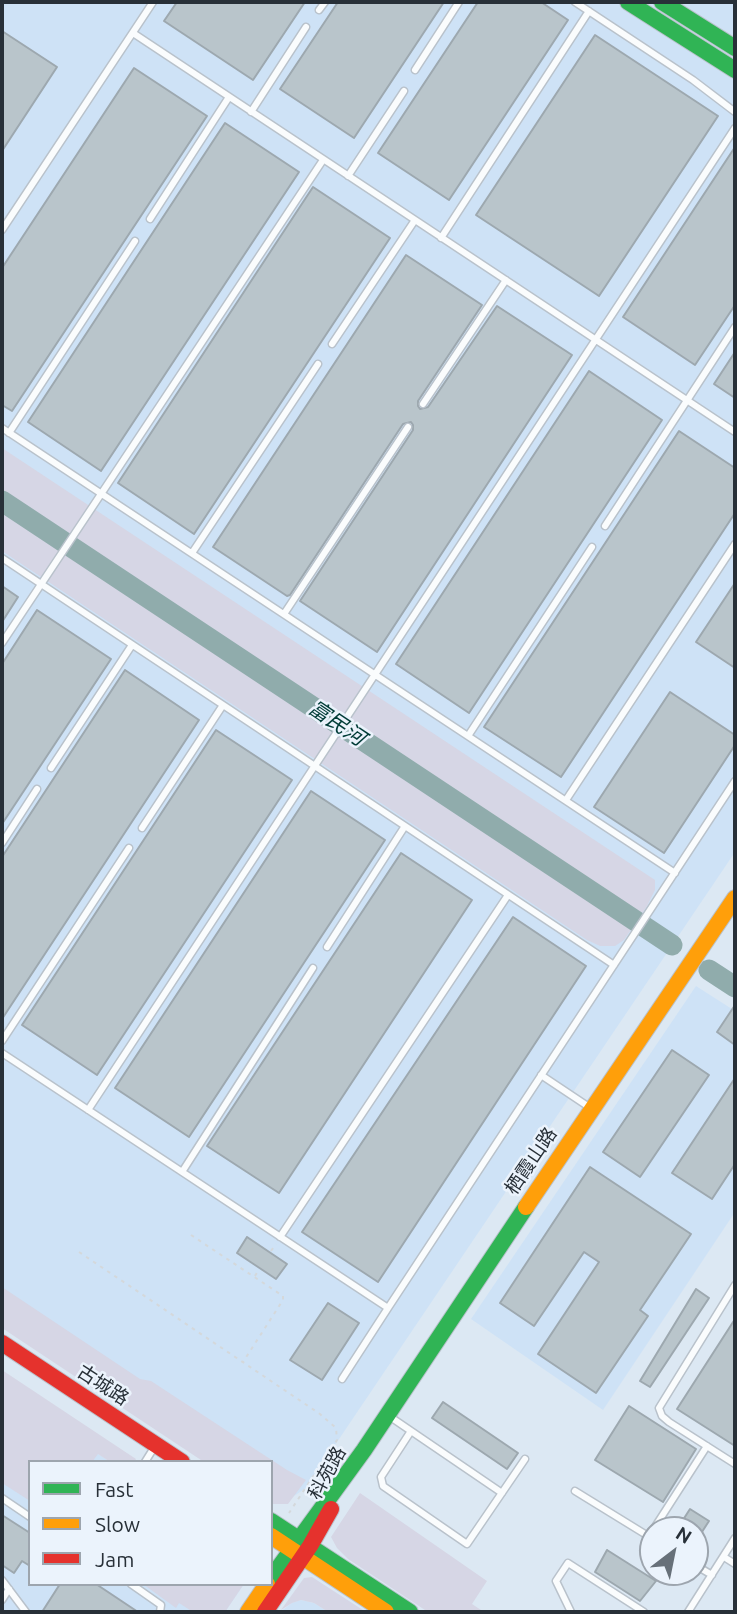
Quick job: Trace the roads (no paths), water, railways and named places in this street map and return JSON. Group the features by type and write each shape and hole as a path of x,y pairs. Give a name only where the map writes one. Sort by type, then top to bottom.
{"street":[{"path":"628,2 735,70"},
{"path":"662,2 735,48"},
{"name":"栖霞山路","path":"364,1450 591,1108 735,898"},
{"name":"古城路","path":"2,1343 153,1456"},
{"name":"古城路","path":"2,1355 153,1456 172,1460"},
{"name":"科苑路","path":"265,1612 300,1548 364,1450"},
{"path":"274,1528 386,1612"},
{"path":"300,1548 409,1612"},
{"name":"科苑路","path":"273,1575 300,1548"},
{"path":"248,1612 266,1586"}],"lane":[{"path":"2,230 153,2"},
{"path":"320,10 325,2"},
{"path":"415,70 459,2"},
{"path":"575,2 693,80 735,112"},
{"path":"441,238 589,11"},
{"path":"251,111 306,27"},
{"path":"132,33 735,432"},
{"path":"348,176 404,90"},
{"path":"150,219 229,97"},
{"path":"88,1110 735,128"},
{"path":"2,643 323,160"},
{"path":"332,344 415,220"},
{"path":"9,433 135,241"},
{"path":"424,404 506,280"},
{"path":"605,526 735,327"},
{"path":"192,553 318,364"},
{"path":"284,614 408,427"},
{"path":"2,428 675,873"},
{"path":"566,800 735,544"},
{"path":"468,736 592,547"},
{"path":"2,558 614,965"},
{"path":"51,768 132,645"},
{"path":"142,828 223,705"},
{"path":"342,1379 735,781"},
{"path":"2,843 37,789"},
{"path":"327,947 405,826"},
{"path":"2,1041 129,848"},
{"path":"280,1237 508,895"},
{"path":"181,1172 313,968"},
{"path":"2,1053 388,1308"},
{"path":"541,1075 591,1108"},
{"path":"735,1285 659,1408 662,1416 669,1422 735,1464"},
{"path":"387,1415 502,1493"},
{"path":"411,1431 381,1477 383,1486 467,1544 525,1459"},
{"path":"663,1516 707,1447"},
{"path":"575,1491 639,1527"},
{"path":"2,1498 28,1516"},
{"path":"688,1612 735,1538"},
{"path":"724,1557 735,1564"},
{"path":"571,1612 556,1581 568,1563 644,1612"},
{"path":"2,1580 26,1612"},
{"path":"134,1586 161,1605 160,1612"},
{"path":"2,1600 9,1589"}],"waterway":[{"name":"富民河","path":"2,501 672,945"},
{"name":"富民河","path":"709,970 735,987"}]}
